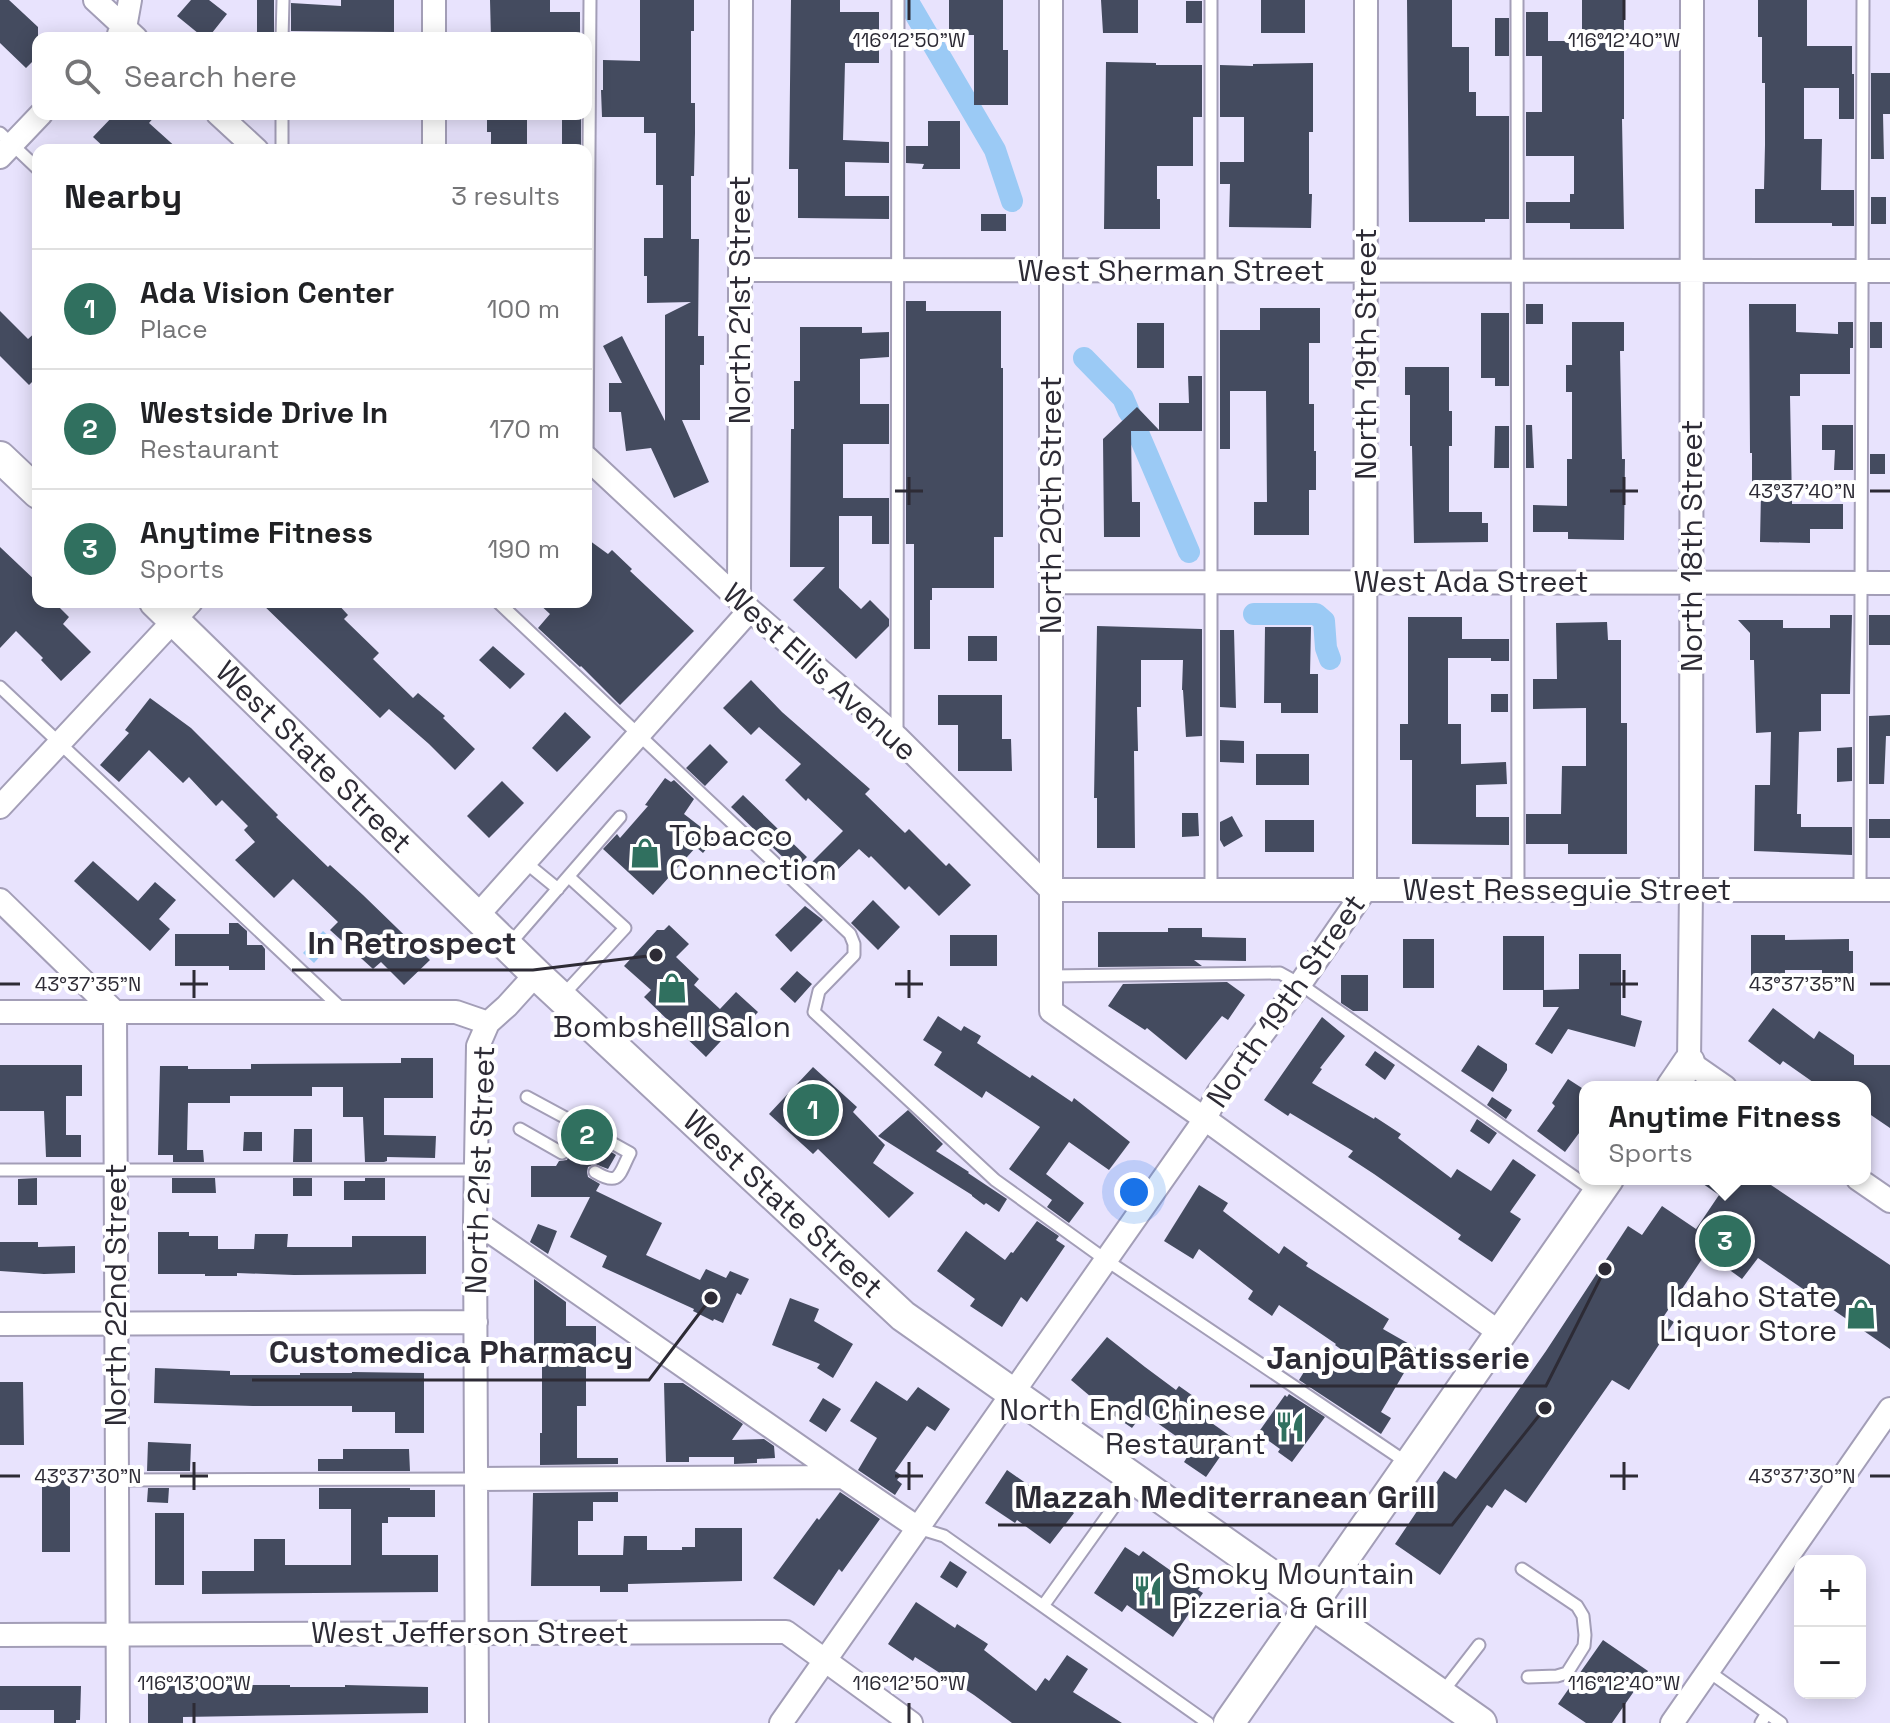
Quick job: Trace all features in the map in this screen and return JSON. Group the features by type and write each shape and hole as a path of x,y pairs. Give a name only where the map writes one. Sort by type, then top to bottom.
{"main road":[{"path":"0,457 32,487"},
{"name":"West State Street","path":"173,608 536,974 903,1316 1481,1723"},
{"path":"1676,1081 1689,1062"},
{"path":"1229,1723 1603,1186"}],"street":[{"path":"95,0 123,32"},
{"path":"126,32 130,0"},
{"path":"434,0 434,32"},
{"name":"North 21st Street","path":"741,0 744,605"},
{"name":"North 20th Street","path":"1051,0 1051,1011 1205,1119"},
{"name":"North 19th Street","path":"781,1723 1205,1119 1218,1093 1300,984 1365,890 1366,0"},
{"name":"North 18th Street","path":"1689,1062 1692,0"},
{"path":"4,145 34,120"},
{"path":"224,120 250,144"},
{"path":"434,120 434,144"},
{"name":"West Sherman Street","path":"740,270 1890,271"},
{"name":"West Ellis Avenue","path":"592,463 744,605 897,737 1051,890"},
{"name":"West Ada Street","path":"1051,582 1890,583"},
{"path":"477,916 639,735 744,605"},
{"path":"0,807 59,744 173,608"},
{"name":"West Resseguie Street","path":"1051,890 1890,890"},
{"path":"0,900 115,1012"},
{"name":"North 21st Street","path":"477,1723 475,1221 478,1046 488,1023 536,974"},
{"path":"0,1012 456,1012 488,1023"},
{"name":"North 22nd Street","path":"115,1012 118,1723"},
{"path":"1689,1062 1716,1081"},
{"path":"1205,1119 1500,1333"},
{"path":"1867,1185 1890,1201"},
{"path":"475,1221 918,1528"},
{"path":"0,1324 476,1322"},
{"path":"1672,1723 1890,1409"},
{"path":"476,1479 843,1477"},
{"name":"West Jefferson Street","path":"0,1635 786,1632 911,1723"}],"lane":[{"path":"282,32 283,0"},
{"path":"590,0 590,32"},
{"path":"897,737 898,0"},
{"path":"1211,0 1211,890"},
{"path":"1517,0 1518,890"},
{"path":"1860,890 1863,0"},
{"path":"282,120 282,144"},
{"path":"589,120 589,144"},
{"path":"4,145 32,165"},
{"path":"504,608 850,934 854,955 819,991 814,1012 995,1180 1106,1260 1409,1465"},
{"path":"0,687 344,1012"},
{"path":"508,946 620,817"},
{"path":"525,862 558,889"},
{"path":"561,997 625,928 569,877"},
{"path":"1051,976 1280,973 1579,1170"},
{"path":"527,1097 577,1124"},
{"path":"520,1129 562,1153"},
{"path":"595,1172 608,1179 619,1175 630,1153 612,1143"},
{"path":"0,1170 476,1170"},
{"path":"117,1480 476,1479"},
{"path":"1043,1606 1134,1480"},
{"path":"918,1528 944,1536 1208,1723"},
{"path":"1522,1569 1577,1606 1583,1616 1585,1635 1584,1646 1567,1673 1528,1677"},
{"path":"1441,1695 1479,1645"},
{"path":"1708,1671 1764,1718 1781,1723"}],"water":[{"path":"323,931 334,941 314,963 303,953"}],"building":[{"path":"0,0 9,0 38,27 38,32 32,32 32,62 26,68 0,43"},
{"path":"191,0 209,0 227,14 213,32 197,32 177,16"},
{"path":"257,0 274,0 274,32 257,32"},
{"path":"341,0 394,0 394,32 291,31 291,3 341,6"},
{"path":"490,0 550,0 550,12 580,12 580,32 491,32"},
{"path":"640,0 694,0 691,103 695,103 695,133 691,239 699,239 698,336 704,336 704,365 700,365 700,420 682,420 709,482 674,498 651,448 626,451 621,412 609,412 609,383 622,383 603,346 622,336 665,421 665,315 691,302 647,303 644,238 663,238 663,185 656,185 656,133 644,133 644,117 602,117 603,60 640,61"},
{"path":"791,0 840,0 840,12 879,12 879,63 845,63 843,140 889,142 889,163 845,162 845,196 889,196 889,219 798,218 798,169 789,169"},
{"path":"949,0 1003,0 1003,50 1008,50 1008,105 974,105 974,35 949,35"},
{"path":"1101,0 1138,0 1138,33 1103,33"},
{"path":"1261,0 1305,0 1305,33 1261,33"},
{"path":"1407,0 1452,0 1452,47 1469,47 1469,92 1476,92 1476,116 1509,116 1509,219 1409,222"},
{"path":"1582,0 1624,0 1624,229 1570,229 1570,223 1526,223 1526,202 1570,202 1570,194 1574,194 1574,156 1526,156 1526,112 1542,112 1542,56 1526,56 1526,12 1548,12 1548,41 1582,41"},
{"path":"1758,0 1807,0 1807,46 1852,46 1854,119 1839,119 1839,88 1804,88 1804,139 1822,139 1821,190 1854,190 1854,226 1755,223 1755,189 1764,189 1765,145 1765,83 1762,83 1762,37 1758,37"},
{"path":"1186,1 1202,1 1202,23 1186,23"},
{"path":"1495,18 1509,18 1509,56 1495,56"},
{"path":"1106,62 1202,65 1202,117 1193,117 1193,166 1157,166 1160,229 1104,229"},
{"path":"1313,63 1313,132 1309,132 1311,228 1229,227 1230,184 1220,184 1220,162 1244,162 1244,117 1220,117 1220,65"},
{"path":"1871,73 1890,73 1890,114 1883,114 1884,159 1871,159"},
{"path":"109,120 152,120 149,123 172,144 101,144 93,137"},
{"path":"487,120 527,120 527,144 491,144 491,132 487,132"},
{"path":"562,120 581,120 581,144 562,144"},
{"path":"928,121 960,121 960,169 922,169 924,164 906,163 906,146 928,146"},
{"path":"1871,197 1886,197 1886,224 1871,224"},
{"path":"981,214 1006,214 1006,231 981,231"},
{"path":"906,301 926,301 926,311 1001,311 1003,537 994,537 994,588 932,588 930,649 914,649 914,544 906,544"},
{"path":"1526,304 1543,304 1543,324 1526,324"},
{"path":"1749,304 1796,304 1796,332 1838,334 1838,322 1853,322 1850,374 1800,374 1800,396 1790,396 1792,504 1843,504 1843,529 1810,529 1810,543 1760,542 1761,493 1752,493 1750,453"},
{"path":"1260,308 1320,308 1320,343 1309,343 1309,404 1314,404 1316,490 1309,490 1309,535 1254,535 1254,502 1267,502 1266,391 1230,391 1230,449 1220,449 1220,330 1260,330"},
{"path":"0,311 28,339 32,335 32,382 29,385 0,356"},
{"path":"1481,313 1509,313 1509,386 1495,386 1495,378 1481,378"},
{"path":"1572,322 1624,322 1624,351 1620,351 1622,459 1625,459 1624,540 1568,539 1568,532 1533,532 1533,505 1567,506 1567,459 1572,459 1572,392 1566,392 1566,365 1572,365"},
{"path":"1870,322 1882,322 1882,348 1870,348"},
{"path":"1137,323 1164,323 1164,368 1137,368"},
{"path":"800,327 862,327 862,333 889,332 889,357 860,359 860,404 889,404 889,444 843,444 843,498 889,498 889,544 872,544 872,516 839,516 839,588 861,609 870,600 889,619 889,626 856,659 793,600 825,567 790,567 791,429 794,429 794,381 800,381"},
{"path":"1405,367 1449,367 1452,446 1449,446 1449,512 1482,512 1482,523 1488,523 1488,542 1414,543 1410,395 1405,395"},
{"path":"1188,376 1202,376 1202,431 1131,431 1132,502 1140,502 1140,537 1104,537 1103,439 1137,407 1159,430 1159,403 1189,403"},
{"path":"1526,425 1532,425 1534,468 1526,468"},
{"path":"1822,425 1853,425 1853,470 1834,470 1835,450 1822,450"},
{"path":"1495,426 1509,426 1509,468 1494,468"},
{"path":"1870,454 1885,454 1885,474 1870,474"},
{"path":"592,542 608,554 612,550 694,631 620,705 538,628 550,614 544,608 592,608"},
{"path":"0,547 32,577 32,608 60,608 69,617 63,624 91,652 61,681 16,631 0,648"},
{"path":"266,608 342,608 348,615 344,619 379,653 373,659 413,698 418,693 445,716 443,718 475,749 455,770 389,709 380,718"},
{"path":"1830,615 1852,615 1850,694 1821,694 1821,731 1799,732 1797,814 1801,814 1801,827 1852,827 1852,855 1754,851 1755,785 1770,785 1771,732 1756,733 1750,633 1738,620 1783,620 1783,628 1830,628"},
{"path":"1869,615 1890,615 1890,645 1869,645"},
{"path":"1408,617 1462,617 1462,639 1509,639 1509,661 1448,658 1448,724 1461,724 1461,764 1506,762 1507,784 1476,785 1476,817 1509,817 1509,845 1412,844 1412,760 1400,760 1400,724 1408,724"},
{"path":"1607,622 1608,640 1621,640 1621,723 1627,723 1627,854 1568,854 1568,844 1526,844 1526,814 1561,814 1562,766 1586,766 1586,708 1533,709 1533,679 1557,679 1556,623"},
{"path":"1097,626 1202,629 1202,736 1186,737 1183,660 1141,660 1141,707 1137,707 1138,751 1134,751 1135,848 1097,848 1097,798 1094,798"},
{"path":"1265,627 1311,627 1310,674 1318,674 1318,713 1281,713 1281,703 1264,703"},
{"path":"1220,630 1234,630 1236,708 1220,707"},
{"path":"968,636 997,636 997,661 968,661"},
{"path":"493,646 525,674 510,689 479,660"},
{"path":"751,680 782,712 870,789 865,794 905,833 909,829 946,866 949,863 971,885 939,916 909,886 905,890 871,856 869,858 859,849 828,879 811,863 843,831 785,780 801,764 759,727 751,735 723,708"},
{"path":"1491,694 1508,694 1508,712 1491,712"},
{"path":"938,695 1002,695 1002,739 1011,739 1012,771 958,771 958,725 938,725"},
{"path":"150,698 191,728 278,815 276,817 430,960 404,985 381,962 373,969 330,930 338,922 293,879 274,898 235,860 255,842 244,830 248,826 222,800 216,806 189,777 183,783 149,750 119,782 100,765 129,733 125,730"},
{"path":"565,712 591,737 557,772 532,748"},
{"path":"1890,715 1884,784 1869,784 1869,716"},
{"path":"1220,740 1244,741 1244,763 1220,762"},
{"path":"710,744 728,762 705,786 686,768"},
{"path":"1852,747 1852,781 1837,782 1837,748"},
{"path":"1256,754 1309,754 1309,785 1256,785"},
{"path":"665,778 671,782 674,780 694,799 684,814 715,838 703,853 696,847 653,895 603,849 617,834 620,838 648,806 645,805"},
{"path":"502,781 524,803 489,838 467,816"},
{"path":"743,795 807,857 795,869 731,807"},
{"path":"1182,813 1198,813 1199,836 1182,837"},
{"path":"1232,816 1243,836 1224,847 1220,840 1220,822"},
{"path":"1869,819 1890,819 1890,838 1869,838"},
{"path":"1265,820 1314,820 1314,852 1265,852"},
{"path":"93,861 138,901 155,882 176,900 159,919 170,929 150,951 74,881"},
{"path":"873,900 900,927 878,950 851,923"},
{"path":"805,906 823,920 791,952 775,935"},
{"path":"229,923 238,923 247,931 247,945 262,945 265,949 265,970 175,966 175,934 229,934"},
{"path":"669,925 689,944 676,957 699,979 694,985 720,1009 736,992 758,1012 740,1032 734,1027 706,1057 644,997 651,990 624,966 657,930 664,930"},
{"path":"1168,928 1202,928 1202,937 1246,938 1246,961 1194,960 1202,966 1098,967 1098,932 1168,932"},
{"path":"950,935 997,935 997,966 950,966"},
{"path":"1751,935 1785,935 1785,940 1849,939 1849,951 1853,951 1853,982 1822,982 1822,970 1785,970 1785,981 1751,981"},
{"path":"1503,936 1544,936 1544,990 1503,990"},
{"path":"1403,939 1434,939 1434,988 1403,988"},
{"path":"1579,954 1621,954 1621,1015 1642,1021 1635,1047 1568,1029 1552,1054 1535,1044 1559,1007 1543,1007 1543,990 1579,989"},
{"path":"797,971 812,984 795,1003 780,989"},
{"path":"1341,975 1368,975 1368,1011 1353,1011 1341,1003"},
{"path":"1227,982 1245,995 1228,1020 1222,1016 1186,1060 1147,1028 1145,1030 1108,1006 1123,984"},
{"path":"1773,1008 1814,1039 1819,1031 1854,1055 1854,1065 1890,1065 1890,1128 1871,1115 1871,1081 1811,1081 1783,1061 1780,1065 1748,1041"},
{"path":"938,1016 961,1031 964,1026 981,1036 977,1043 1072,1102 1074,1098 1130,1142 1109,1170 1069,1142 1046,1174 1084,1203 1069,1223 1047,1207 1052,1200 1009,1169 1040,1127 986,1091 982,1098 934,1065 942,1052 923,1040"},
{"path":"1322,1017 1345,1036 1312,1083 1401,1134 1398,1138 1451,1178 1457,1169 1491,1191 1513,1159 1536,1175 1510,1212 1521,1219 1492,1262 1458,1239 1461,1235 1348,1157 1353,1151 1264,1100"},
{"path":"1478,1045 1507,1064 1507,1070 1493,1092 1461,1071"},
{"path":"1375,1051 1395,1065 1385,1080 1365,1065"},
{"path":"401,1058 433,1058 433,1098 384,1098 384,1135 436,1136 435,1158 387,1157 384,1162 365,1162 363,1117 343,1117 343,1087 312,1087 312,1096 230,1096 230,1103 188,1103 187,1150 203,1150 204,1162 173,1162 173,1155 158,1155 160,1066 251,1069 251,1064 401,1063"},
{"path":"0,1065 82,1065 82,1096 66,1096 66,1135 81,1135 81,1157 46,1157 44,1111 0,1111"},
{"path":"813,1067 857,1107 853,1112 885,1145 873,1163 914,1193 889,1218 818,1149 813,1154 769,1114"},
{"path":"1568,1079 1579,1086 1579,1133 1565,1152 1537,1131 1555,1106 1552,1103"},
{"path":"1492,1097 1512,1110 1506,1119 1487,1105"},
{"path":"908,1110 943,1144 936,1151 1007,1199 999,1212 878,1136"},
{"path":"1477,1119 1497,1133 1489,1144 1470,1131"},
{"path":"585,1120 605,1139 605,1148 616,1155 608,1169 595,1164 588,1167 588,1177 600,1184 596,1191 662,1223 646,1255 700,1280 706,1269 726,1278 730,1271 749,1279 741,1295 737,1293 723,1323 602,1267 607,1256 570,1237 590,1197 531,1197 531,1166 556,1166 559,1161 567,1160 570,1152 567,1146 574,1132 584,1129"},
{"path":"294,1129 312,1129 312,1162 293,1162"},
{"path":"244,1132 262,1132 262,1151 243,1151"},
{"path":"37,1178 37,1205 18,1205 18,1179"},
{"path":"172,1178 215,1178 216,1193 172,1193"},
{"path":"293,1178 312,1178 312,1196 293,1196"},
{"path":"365,1178 385,1178 385,1200 344,1200 344,1181 365,1181"},
{"path":"1199,1185 1228,1203 1223,1211 1279,1254 1284,1246 1308,1263 1306,1266 1389,1319 1383,1329 1418,1349 1381,1412 1391,1418 1381,1434 1299,1380 1307,1367 1323,1378 1342,1350 1336,1344 1279,1305 1272,1316 1248,1299 1253,1291 1199,1249 1193,1259 1164,1241"},
{"path":"1705,1185 1771,1185 1890,1265 1890,1349 1758,1258 1742,1279 1706,1253 1664,1316 1674,1322 1629,1390 1612,1380 1526,1503 1505,1489 1492,1508 1487,1505 1440,1575 1395,1544 1444,1471 1456,1479 1546,1351 1628,1226 1642,1235 1662,1206 1696,1229 1719,1195"},
{"path":"1037,1221 1059,1236 1056,1240 1065,1246 1027,1302 1021,1297 1002,1327 970,1306 975,1299 937,1271 966,1231 1005,1260"},
{"path":"538,1224 557,1231 548,1254 530,1242"},
{"path":"158,1232 218,1236 218,1249 254,1249 255,1234 288,1234 287,1247 352,1247 352,1236 426,1236 426,1274 158,1274"},
{"path":"0,1242 38,1242 38,1247 75,1246 75,1273 0,1271"},
{"path":"534,1279 566,1302 566,1326 596,1326 596,1351 586,1351 586,1406 577,1406 577,1458 618,1458 618,1464 540,1465 542,1346 534,1346"},
{"path":"790,1298 819,1309 814,1321 853,1344 833,1378 817,1368 820,1364 772,1345"},
{"path":"1107,1337 1176,1390 1179,1386 1196,1398 1192,1402 1202,1409 1199,1414 1233,1438 1206,1477 1184,1462 1193,1448 1143,1413 1132,1428 1071,1380"},
{"path":"155,1368 230,1371 230,1375 424,1373 424,1433 395,1433 395,1412 352,1412 352,1406 154,1403"},
{"path":"876,1381 907,1401 918,1387 950,1409 935,1431 927,1426 895,1471 901,1475 897,1480 902,1484 895,1495 858,1470 877,1438 850,1421"},
{"path":"0,1382 23,1382 24,1445 0,1445"},
{"path":"664,1383 683,1383 743,1424 732,1440 764,1439 774,1446 775,1458 734,1464 734,1457 689,1457 689,1462 666,1462"},
{"name":"North End Chinese Restaurant","path":"1289,1394 1325,1417 1292,1462 1258,1433 1285,1395 1287,1397"},
{"path":"823,1398 841,1409 826,1432 809,1421"},
{"path":"148,1442 191,1444 190,1471 147,1471"},
{"path":"343,1449 409,1449 410,1471 318,1471 318,1459 343,1459"},
{"path":"1007,1470 1074,1513 1050,1544 1017,1520 1015,1523 985,1503"},
{"path":"42,1480 70,1480 70,1552 42,1552"},
{"path":"148,1488 169,1488 168,1503 147,1502"},
{"path":"319,1488 435,1490 435,1517 388,1517 388,1523 382,1523 382,1555 438,1555 438,1592 202,1594 202,1571 254,1571 254,1539 285,1539 285,1565 351,1565 351,1509 319,1509"},
{"path":"618,1492 618,1502 593,1502 593,1521 578,1521 578,1555 623,1555 624,1536 647,1536 647,1550 682,1550 682,1547 695,1547 695,1528 742,1528 742,1581 628,1584 628,1592 600,1592 600,1586 531,1586 533,1493"},
{"path":"840,1492 880,1519 842,1572 839,1569 814,1606 773,1578"},
{"path":"155,1513 184,1513 184,1585 155,1585"},
{"name":"Smoky Mountain Pizzeria & Grill","path":"1125,1547 1139,1556 1143,1551 1184,1580 1192,1568 1206,1578 1198,1590 1203,1593 1173,1637 1127,1605 1122,1612 1094,1593"},
{"path":"950,1561 967,1572 957,1588 940,1577"},
{"path":"916,1602 955,1628 957,1624 988,1644 984,1650 1036,1691 1045,1678 1049,1681 1067,1655 1088,1669 1073,1692 1122,1723 1012,1723 915,1657 913,1661 888,1644"},
{"path":"1603,1640 1648,1671 1612,1723 1586,1723 1558,1704"},
{"path":"148,1682 290,1687 428,1687 428,1713 183,1717 183,1723 148,1723"},
{"path":"0,1686 81,1686 80,1720 76,1723 54,1723 54,1710 0,1710"}],"waterway":[{"path":"907,0 995,150 1012,201"},
{"path":"1084,358 1123,398 1129,412"},
{"path":"1139,435 1189,552"},
{"path":"1254,614 1316,614 1324,621 1330,659"}],"place":[{"name":"Tobacco Connection","path":"645,853"},
{"name":"In Retrospect","path":"656,955"},
{"name":"Bombshell Salon","path":"672,988"},
{"name":"Ada Vision Center","path":"813,1110"},
{"name":"Westside Drive In","path":"587,1135"},
{"name":"Anytime Fitness","path":"1725,1241"},
{"name":"Janjou Pâtisserie","path":"1605,1269"},
{"name":"Customedica Pharmacy","path":"711,1298"},
{"name":"Idaho State Liquor Store","path":"1861,1314"},
{"name":"Mazzah Mediterranean Grill","path":"1545,1408"},
{"name":"North End Chinese Restaurant","path":"1290,1427"},
{"name":"Smoky Mountain Pizzeria & Grill","path":"1148,1591"}]}
